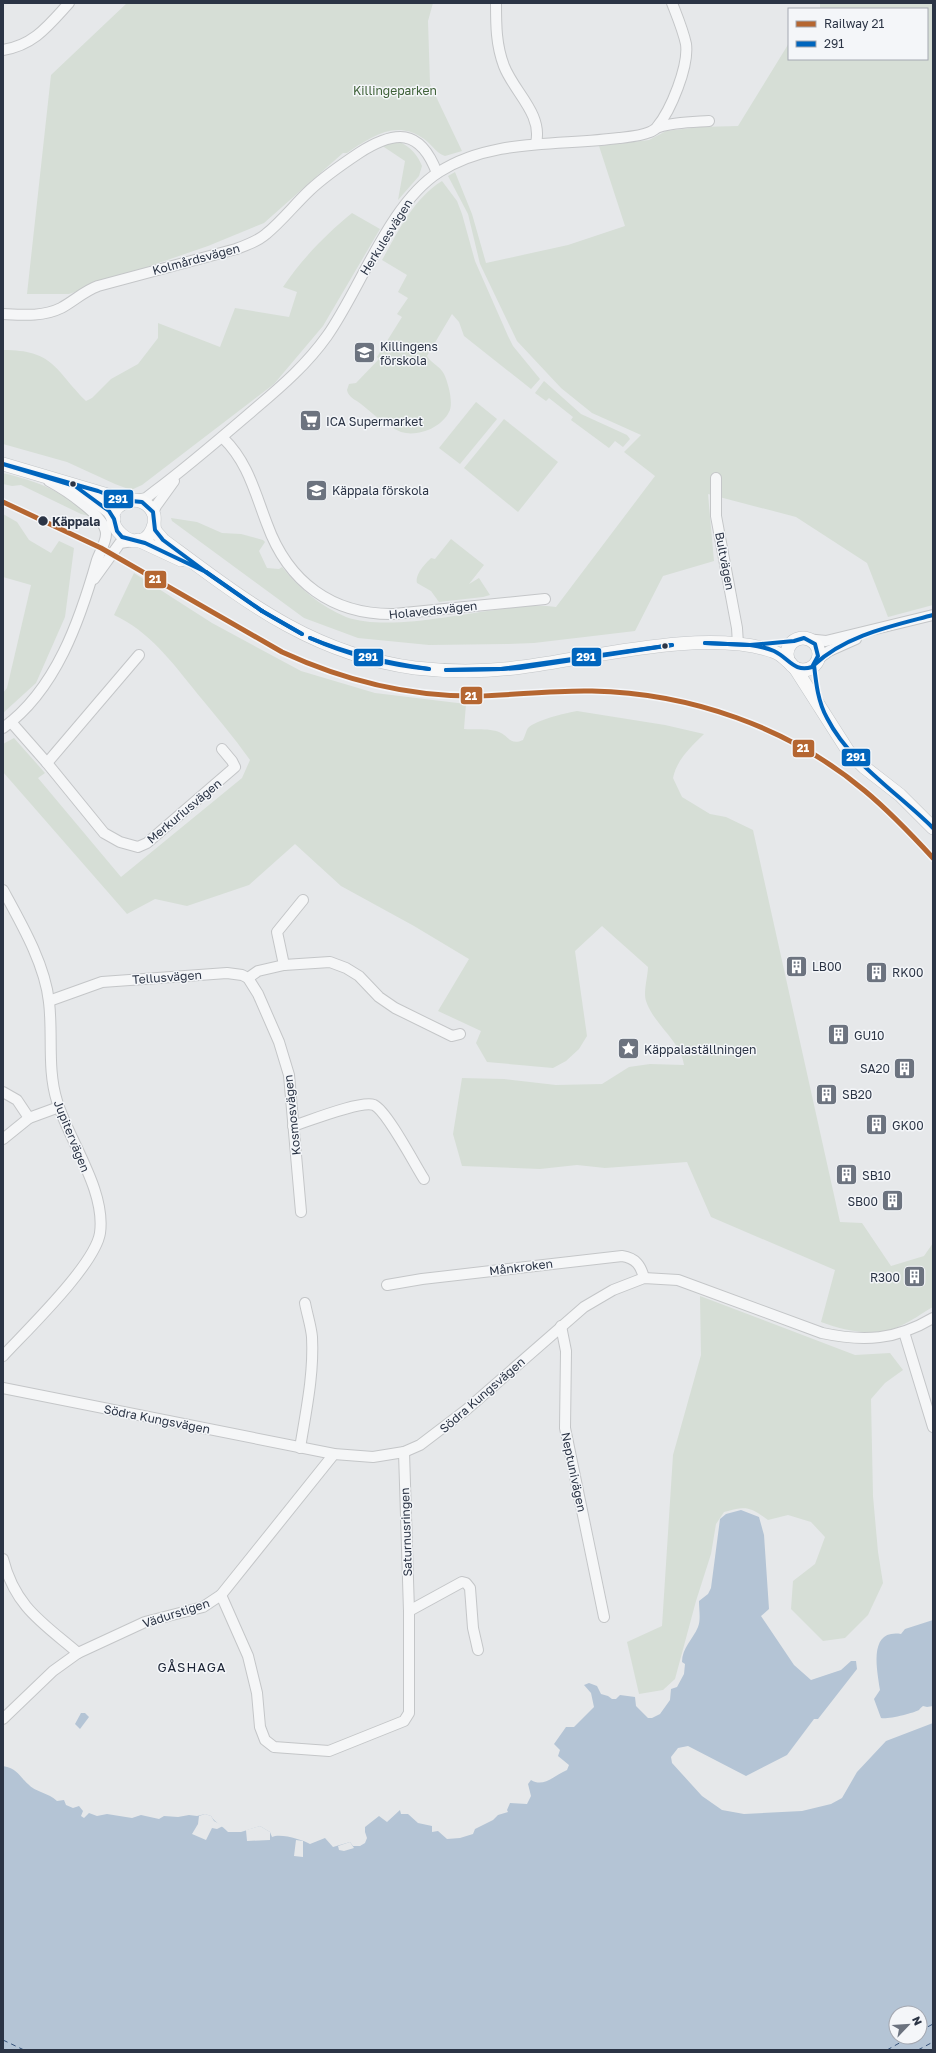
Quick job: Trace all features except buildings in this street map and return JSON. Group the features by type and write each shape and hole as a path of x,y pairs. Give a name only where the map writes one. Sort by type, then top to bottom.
{"main road":[{"path":"3,464 75,486 148,505 154,518 155,530 163,540 206,572 275,620 306,636 361,656 414,668 457,671 520,668 676,644 744,644 800,640 813,642 817,647 815,684 824,714"},
{"path":"75,486 109,511 120,535 135,540 206,572"},
{"path":"114,521 119,507 132,501"},
{"path":"135,540 148,535 154,518"},
{"path":"800,640 789,646 787,653 793,666 848,751 864,767 900,795 933,828"},
{"path":"744,644 773,651 793,666 806,670 816,662"}],"street":[{"path":"3,50 29,42 51,22 68,3"},
{"path":"496,3 496,38 504,67 534,118 538,129 536,143"},
{"path":"657,127 670,107 679,83 686,49 683,34 672,3"},
{"name":"Herkulesvägen","path":"132,501 146,498 182,471 289,381 307,362 335,323 407,202 415,191 437,173 452,164 483,152 518,148 536,143 585,142 619,138 644,134 657,127 708,121"},
{"name":"Kolmårdsvägen","path":"3,314 43,314 61,308 81,294 98,286 236,249 250,243 270,230 309,191 336,168 368,147 388,138 405,137 423,147 432,159 437,173"},
{"name":"Holavedsvägen","path":"223,438 244,464 272,538 286,564 309,588 336,603 369,613 394,614 545,599"},
{"name":"Herkulesvägen","path":"154,518 156,506 182,471"},
{"path":"33,473 54,483 83,504 100,521 106,534"},
{"name":"Bultvägen","path":"716,478 716,516 737,628 744,644"},
{"path":"7,725 39,691 57,664 73,631 91,584 106,534 114,521"},
{"path":"91,584 120,543 135,540"},
{"path":"800,640 826,641 893,626 933,615"},
{"path":"816,662 850,642 893,626"},
{"path":"47,763 139,655"},
{"name":"Merkuriusvägen","path":"7,725 47,763 104,832 120,842 138,847 147,843 235,767 232,760 222,749"},
{"name":"Jupitervägen","path":"3,890 24,929 41,971 49,1001 50,1069 59,1107 93,1188 98,1208 100,1234 89,1257 73,1279 3,1356"},
{"path":"284,965 277,932 303,900"},
{"path":"248,978 258,971 284,965 330,962 346,968 359,976 379,997 395,1008 452,1036 460,1034"},
{"name":"Tellusvägen","path":"49,1001 102,982 226,973 242,975 248,978"},
{"name":"Kosmosvägen","path":"248,978 258,994 279,1042 289,1075 301,1212"},
{"path":"3,1092 17,1100 29,1118"},
{"path":"293,1126 358,1105 373,1105 384,1113 424,1179"},
{"path":"3,1139 29,1118 59,1107"},
{"name":"Månkroken","path":"387,1285 422,1279 622,1256 634,1259 638,1263 644,1278"},
{"name":"Södra Kungsvägen","path":"3,1388 300,1448 334,1454 373,1457 404,1452 420,1446 439,1433 560,1326 601,1296 626,1284 644,1278 678,1280 822,1333 841,1337 870,1339 904,1332 933,1318"},
{"path":"300,1448 309,1394 312,1354 311,1335 305,1303"},
{"name":"Neptunivägen","path":"560,1326 566,1351 565,1428 604,1617"},
{"path":"904,1332 933,1427"},
{"name":"Saturnusringen","path":"221,1595 248,1656 257,1693 260,1727 265,1740 274,1747 329,1751 404,1721 409,1713 409,1611 404,1452"},
{"name":"Vädurstigen","path":"3,1719 53,1671 78,1653 145,1622 203,1607 221,1595 334,1454"},
{"path":"3,1559 13,1588 21,1602 78,1653"},
{"path":"409,1611 462,1582 466,1583 470,1588 473,1628 478,1650"}],"green space":[{"name":"Killingeparken","path":"127,3 433,3 428,21 430,84 462,151 445,156 438,152 424,139 411,132 401,130 382,133 347,153 343,153 264,223 208,246 69,294 27,294 51,75"},
{"path":"820,3 933,3 933,605 888,617 867,563 796,517 708,494 714,561 663,576 635,631 534,643 507,644 429,645 358,638 304,618 172,521 171,518 197,522 222,533 241,534 263,540 265,542 259,551 267,568 279,569 282,567 303,589 327,608 346,617 362,621 380,623 420,621 518,607 556,607 655,476 624,452 641,435 592,413 561,388 517,341 480,264 468,214 448,176 455,172 472,214 486,263 568,245 625,226 599,146 649,140 666,131 699,127 738,126 788,45 788,60 928,60 928,8 820,8"},
{"path":"400,142 413,152 422,166 419,176 398,200 405,161 381,145"},
{"path":"442,181 457,201 475,261 508,336 513,346 540,379 531,389 464,336 459,322 452,314 427,356 444,374 450,393 451,404 449,412 441,423 428,430 415,433 401,432 380,420 351,396 347,390 349,384 356,383 379,359 377,357 402,317 397,314 408,298 398,292 407,275 382,260 400,227 414,207 432,188"},
{"path":"352,213 380,229 323,326 274,384 142,485 131,490 67,462 3,444 3,350 33,353 43,358 59,371 86,401 92,398 111,379 138,364 158,338 158,323 220,347 235,308 289,317 297,292 283,287 315,247"},
{"path":"544,381 581,414 627,435 630,439 623,447 615,441 609,448 571,420 573,417 549,398 546,401 535,393"},
{"path":"476,402 497,419 460,464 439,448"},
{"path":"504,419 558,462 518,512 464,468"},
{"path":"3,473 28,480 59,493 89,516 81,514 21,485 12,486 3,484"},
{"path":"3,514 17,522 29,540 51,553 59,541 74,548 65,617 36,683 3,713 3,693 7,688 31,585 3,577"},
{"path":"451,539 484,565 469,584 479,578 490,595 439,602 431,591 417,583 419,573 423,566 431,558 435,559"},
{"path":"134,573 212,623 301,671 375,693 466,704 464,729 495,731 512,741 519,742 523,740 528,728 537,722 565,713 577,711 665,725 704,734 681,759 673,778 682,797 710,814 726,817 753,830 840,1222 862,1223 891,1266 924,1256 933,1243 933,1307 904,1324 891,1330 881,1332 860,1332 821,1322 835,1270 711,1217 687,1162 605,1168 577,1165 540,1169 462,1166 453,1134 462,1078 504,1079 556,1085 602,1084 629,1067 650,1064 684,1065 678,1048 655,1018 646,1001 645,993 648,967 602,926 575,951 587,1036 579,1049 566,1061 553,1068 487,1062 476,1043 481,1031 438,1011 469,959 414,926 341,886 295,844 249,885 187,906 155,899 127,914 3,772 3,744 14,738 45,773 38,778 121,877 242,778 250,760 230,734 159,648 149,638 127,622 114,615"},
{"path":"700,1296 855,1355 890,1353 903,1370 885,1383 871,1399 873,1496 878,1552 883,1583 868,1615 845,1638 823,1641 791,1609 793,1581 815,1564 825,1537 811,1522 788,1515 768,1520 747,1508 724,1512 716,1524 711,1554 696,1601 675,1679 663,1690 639,1694 627,1642 662,1626 673,1455 701,1355"}],"water":[{"path":"741,1510 759,1517 764,1535 769,1609 761,1616 794,1665 811,1680 841,1670 851,1661 856,1661 857,1669 818,1719 814,1719 787,1755 746,1776 688,1746 678,1748 671,1757 672,1763 702,1796 722,1810 744,1814 802,1811 831,1804 842,1798 857,1772 886,1741 933,1723 933,2050 3,2050 3,1766 15,1771 31,1787 54,1798 57,1801 64,1800 66,1805 73,1808 79,1806 83,1811 81,1816 84,1818 89,1813 97,1816 107,1814 132,1818 141,1815 159,1819 164,1816 178,1817 205,1814 211,1816 228,1832 241,1832 260,1826 270,1832 272,1837 286,1836 310,1844 325,1838 333,1847 350,1842 353,1846 360,1846 365,1843 367,1838 365,1827 379,1816 387,1822 400,1810 401,1814 408,1814 418,1823 432,1826 432,1832 438,1831 447,1839 460,1838 473,1834 475,1829 493,1820 498,1815 508,1812 507,1810 510,1803 527,1804 531,1796 528,1784 531,1780 540,1783 545,1782 567,1770 569,1765 558,1756 560,1750 554,1744 566,1727 574,1727 594,1707 591,1693 584,1685 589,1683 597,1686 601,1694 612,1699 616,1699 620,1695 635,1697 636,1706 648,1718 652,1718 660,1714 670,1700 671,1689 677,1687 684,1674 685,1664 682,1662 682,1657 699,1624 699,1601 708,1594 711,1588 720,1519 726,1514"},
{"path":"933,1620 933,1706 923,1706 919,1710 912,1713 881,1718 874,1699 880,1690 877,1672 877,1652 879,1644 883,1638 890,1634 901,1634 905,1629"},
{"path":"81,1713 85,1713 89,1717 80,1729 75,1724"}],"pier":[{"path":"205,1814 211,1816 214,1821 223,1826 217,1829 212,1828 206,1840 192,1834 198,1824 199,1816"},
{"path":"260,1826 270,1832 270,1840 247,1841 246,1830"},
{"path":"296,1840 303,1841 303,1857 294,1856"},
{"path":"350,1842 354,1848 344,1851 339,1850 338,1846"}],"ferry route":[{"path":"928,2027 933,2024"},
{"path":"3,2040 24,2050"},
{"path":"918,2050 933,2042"},
{"path":"887,2050 896,2045"}],"rail line":[{"name":"21","path":"3,502 101,548 282,652 354,679 402,690 452,696 578,691 629,693 665,698 737,718 771,732 804,749 835,768 883,807 933,858"}],"transit line":[{"name":"291","path":"3,464 98,491 121,500 142,502 153,512 155,530 163,540 206,572 145,543 122,537 117,531 114,519 109,511 75,486 3,464"},
{"name":"291","path":"206,572 262,611"},
{"name":"291","path":"206,572 262,611"},
{"name":"291","path":"262,611 302,634"},
{"name":"291","path":"262,611 302,634"},
{"name":"291","path":"814,665 840,646 855,639 886,628 933,615"},
{"name":"291","path":"310,638 339,649 368,657 429,669"},
{"name":"291","path":"310,638 353,654 383,662 429,669"},
{"name":"291","path":"804,638 815,644 818,656 812,667 801,668 792,664 774,651 750,645 794,641 804,638"},
{"name":"291","path":"705,643 750,645"},
{"name":"291","path":"705,643 750,645"},
{"name":"291","path":"501,669 672,645"},
{"name":"291","path":"501,669 520,668 672,645"},
{"name":"291","path":"814,665 821,706 837,734 861,763 933,828"},
{"name":"291","path":"446,670 501,669"},
{"name":"291","path":"446,670 501,669"}],"place":[{"name":"Killingens förskola","path":"365,353"},
{"name":"ICA Supermarket","path":"310,421"},
{"name":"Käppala förskola","path":"316,490"},
{"name":"Käppala","path":"43,521"},
{"name":"LB00","path":"796,966"},
{"name":"RK00","path":"877,972"},
{"name":"GU10","path":"839,1035"},
{"name":"Käppalaställningen","path":"628,1049"},
{"name":"SA20","path":"905,1068"},
{"name":"SB20","path":"826,1094"},
{"name":"GK00","path":"877,1125"},
{"name":"SB10","path":"847,1175"},
{"name":"SB00","path":"893,1201"},
{"name":"R300","path":"915,1277"}],"district":[{"name":"GÅSHAGA","path":"192,1667"}]}
